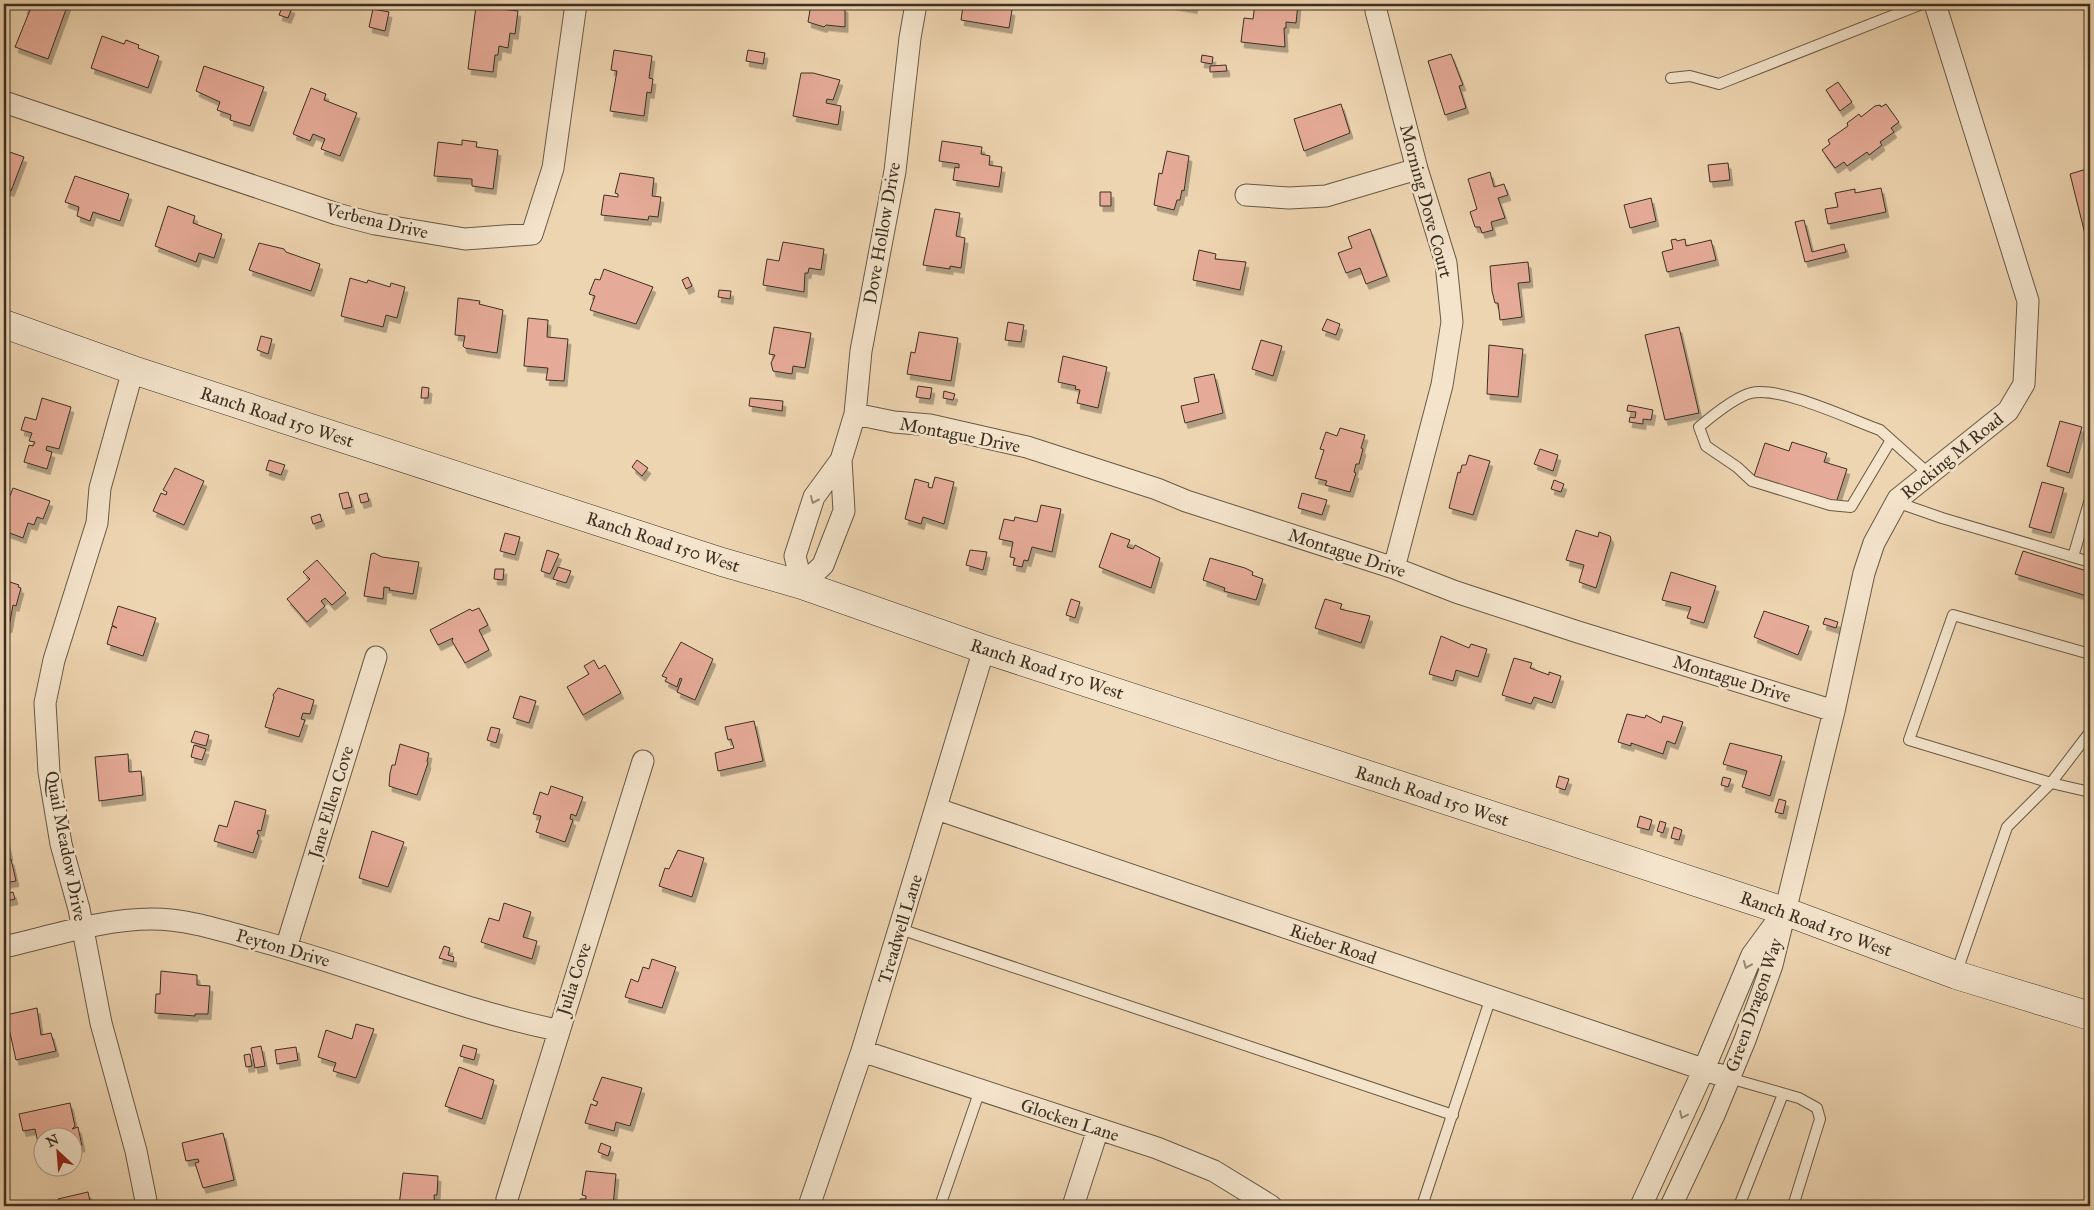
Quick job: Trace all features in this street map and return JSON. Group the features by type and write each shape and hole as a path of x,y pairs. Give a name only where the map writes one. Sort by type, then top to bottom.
{"main road":[{"name":"Ranch Road 150 West","path":"4,324 132,370 722,562 802,585 984,649 1784,911 1956,975 2090,1016"}],"street":[{"name":"Verbena Drive","path":"4,102 337,214 375,224 465,239 532,234 553,168 576,4"},
{"name":"Dove Hollow Drive","path":"802,585 795,556 814,497 841,460 855,414 861,351 895,171 916,4"},
{"name":"Rocking M Road","path":"1784,911 1834,711 1864,573 1874,543 1896,502 2008,411 2024,384 2028,301 1935,4"},
{"name":"Morning Dove Court","path":"1376,11 1416,169 1446,263 1452,322 1442,385 1394,568"},
{"path":"1246,195 1289,198 1326,196 1416,169"},
{"name":"Quail Meadow Drive","path":"132,370 100,488 96,523 54,660 45,703 49,772 62,844 79,909 100,1023 136,1151 147,1206"},
{"name":"Montague Drive","path":"855,414 894,422 930,425 1027,447 1394,568 1503,607 1834,711"},
{"name":"Dove Hollow Drive","path":"802,585 823,565 844,511 841,460"},
{"name":"Treadwell Lane","path":"809,1206 862,1051 984,649"},
{"name":"Jane Ellen Cove","path":"286,948 376,657"},
{"name":"Julia Cove","path":"507,1199 643,760"},
{"name":"Rieber Road","path":"937,809 1730,1078"},
{"name":"Green Dragon Way","path":"1642,1206 1704,1069 1752,955 1784,911"},
{"name":"Green Dragon Way","path":"1671,1206 1730,1078 1772,965 1784,911"},
{"name":"Peyton Drive","path":"4,947 126,919 155,919 194,924 286,948 510,1020 558,1030"},
{"name":"Glocken Lane","path":"862,1051 1157,1148 1214,1171 1271,1206"},
{"path":"1072,1206 1098,1128"}],"lane":[{"path":"1671,78 1690,76 1719,84 1922,4"},
{"path":"1891,440 1851,507 1830,505 1752,481 1737,467 1706,446 1699,427 1718,412 1750,393 1778,393 1880,430 1929,474"},
{"path":"2072,557 2090,499"},
{"path":"1896,502 1942,518 2090,562"},
{"path":"2090,654 1953,615 1909,740 2051,783 2090,792"},
{"path":"1956,975 2007,827 2051,783 2090,732"},
{"path":"900,929 1453,1114"},
{"path":"1422,1206 1492,997"},
{"path":"1730,1078 1808,1101 1817,1108 1820,1120 1793,1206"},
{"path":"940,1206 980,1090"},
{"path":"1739,1206 1784,1094"}],"building":[{"path":"26,4 68,4 48,59 15,47 30,10 24,8"},
{"path":"811,4 841,4 841,6 845,7 845,27 826,25 824,27 808,22"},
{"path":"969,4 1007,4 1007,9 1012,10 1009,28 961,20 963,6 969,7"},
{"path":"1172,4 1195,4 1194,8"},
{"path":"1255,4 1298,4 1296,23 1286,22 1286,28 1284,28 1285,47 1241,42 1244,18 1253,19"},
{"path":"283,5 292,8 288,18 279,15"},
{"path":"476,6 518,11 515,34 510,33 508,48 499,46 498,55 495,55 493,72 468,69"},
{"path":"373,9 389,12 385,31 369,27"},
{"path":"102,36 124,44 126,40 139,45 138,48 159,56 148,88 91,68"},
{"path":"614,50 652,56 649,78 653,79 651,93 647,92 644,116 610,111 617,71 611,70"},
{"path":"748,50 765,53 763,64 746,61"},
{"path":"1451,54 1463,85 1459,86 1466,108 1445,115 1428,61"},
{"path":"1202,55 1213,57 1212,64 1201,62"},
{"path":"1226,65 1227,71 1210,72 1210,66"},
{"path":"204,66 264,87 250,126 230,120 231,115 217,110 220,102 196,91"},
{"path":"801,73 813,73 840,80 833,100 827,99 826,103 841,106 838,125 793,116"},
{"path":"1838,82 1852,102 1840,111 1826,90"},
{"path":"311,88 326,94 324,100 357,113 340,156 321,149 325,139 313,134 310,141 293,134"},
{"path":"1341,104 1350,133 1304,151 1294,119"},
{"path":"1886,104 1899,122 1891,128 1894,132 1880,142 1882,145 1869,155 1867,152 1847,166 1844,162 1835,168 1822,150 1830,144 1828,140 1848,126 1847,123 1859,114 1861,117 1875,106 1880,105 1881,107"},
{"path":"462,140 477,142 476,147 498,150 493,189 472,186 472,179 434,176 438,142 462,145"},
{"path":"942,141 982,147 981,154 990,156 989,165 1002,167 999,187 953,180 955,167 959,168 959,164 939,161"},
{"path":"4,150 24,157 11,191 4,189"},
{"path":"1167,151 1189,156 1184,191 1182,190 1180,200 1177,200 1174,210 1154,205 1159,173 1162,174"},
{"path":"1728,163 1730,180 1710,182 1708,165"},
{"path":"2090,168 2090,233 2085,234 2070,174"},
{"path":"1490,172 1494,187 1504,184 1508,195 1498,198 1505,218 1491,222 1493,230 1482,233 1480,227 1475,227 1470,212 1477,209 1468,179"},
{"path":"620,173 654,178 652,196 661,197 658,217 649,216 648,220 601,215 604,195 618,197 618,194 615,193"},
{"path":"75,176 129,194 120,221 93,212 90,221 77,216 79,207 65,202"},
{"path":"1881,188 1886,212 1828,224 1825,209 1838,207 1835,193 1855,189 1855,193"},
{"path":"1100,192 1111,192 1111,206 1100,206"},
{"path":"1651,198 1656,221 1630,228 1624,205"},
{"path":"168,206 195,216 193,223 222,234 214,258 199,253 196,262 155,246"},
{"path":"935,209 960,213 956,236 965,238 961,268 950,266 950,269 923,265"},
{"path":"1804,220 1812,252 1844,244 1846,252 1805,262 1795,222"},
{"path":"1370,229 1387,276 1366,284 1360,268 1346,273 1338,253 1352,248 1348,237"},
{"path":"1676,239 1677,241 1685,239 1686,246 1711,240 1716,260 1667,272 1662,252 1673,249 1671,240"},
{"path":"783,242 824,249 821,270 809,268 808,273 805,273 804,292 763,285 767,259 779,261"},
{"path":"259,243 284,249 286,252 320,264 311,291 249,270"},
{"path":"1199,250 1216,254 1215,259 1246,262 1240,290 1193,280"},
{"path":"1528,262 1530,282 1518,283 1522,317 1500,320 1498,303 1495,303 1492,291 1490,266"},
{"path":"604,269 653,287 636,324 590,310 595,296 589,294 595,279 600,280"},
{"path":"688,277 692,286 686,289 682,280"},
{"path":"350,278 367,283 368,280 390,287 391,283 405,287 397,318 386,315 383,327 341,316"},
{"path":"719,290 731,291 730,299 718,297"},
{"path":"458,298 480,301 479,304 503,310 497,353 465,348 463,346 465,336 455,335"},
{"path":"528,318 548,320 547,337 568,339 564,381 546,380 548,368 524,366"},
{"path":"1327,319 1340,324 1336,335 1322,330"},
{"path":"1008,322 1024,325 1021,342 1005,340"},
{"path":"774,327 811,333 805,368 793,366 792,374 773,371 771,363 775,355 769,354"},
{"path":"1679,327 1699,413 1665,420 1645,335"},
{"path":"919,332 958,338 951,381 907,374 911,352 915,353"},
{"path":"261,336 272,339 268,354 257,350"},
{"path":"1261,340 1282,346 1273,376 1252,369"},
{"path":"1489,345 1523,349 1518,397 1487,394"},
{"path":"1063,356 1107,367 1098,408 1077,403 1080,390 1075,389 1076,386 1058,382"},
{"path":"1214,374 1223,413 1185,423 1181,406 1199,402 1194,378"},
{"path":"918,386 932,388 930,399 916,397"},
{"path":"422,387 429,388 428,398 421,398"},
{"path":"944,391 955,394 953,400 943,398"},
{"path":"42,398 71,407 59,449 47,446 46,450 52,452 47,469 24,462 29,445 33,446 35,442 29,441 32,433 21,430 25,417 36,420"},
{"path":"750,398 783,401 782,411 749,406"},
{"path":"1628,405 1653,410 1651,420 1643,419 1643,424 1629,422 1630,417 1635,418 1636,412 1627,411"},
{"path":"2060,421 2082,427 2069,473 2047,466"},
{"path":"1340,428 1365,435 1361,448 1363,449 1359,464 1356,464 1354,472 1356,473 1350,492 1325,485 1327,481 1315,478 1324,450 1320,449 1326,432 1337,436"},
{"path":"1792,442 1827,453 1824,462 1847,469 1836,503 1754,476 1765,443 1789,451"},
{"path":"1540,449 1558,455 1553,471 1534,464"},
{"path":"1469,455 1490,461 1473,515 1449,508 1458,472 1460,473 1462,465 1466,465"},
{"path":"269,460 285,465 281,475 266,470"},
{"path":"637,460 648,468 642,476 632,467"},
{"path":"175,468 204,481 184,525 153,511 161,493 166,495 167,492 163,490"},
{"path":"935,477 954,482 944,524 923,517 921,524 905,519 915,479 929,483 928,487 932,488"},
{"path":"1554,480 1564,484 1561,492 1551,489"},
{"path":"2042,482 2064,488 2051,533 2029,527"},
{"path":"13,488 50,501 43,519 37,517 34,525 28,523 23,538 4,531 4,493 10,496"},
{"path":"348,492 352,507 343,509 339,494"},
{"path":"367,493 369,501 361,503 359,495"},
{"path":"1302,493 1327,500 1322,515 1298,508"},
{"path":"1041,505 1061,509 1052,552 1032,547 1028,561 1024,560 1022,567 1013,565 1015,558 1010,557 1013,542 999,539 1004,519 1014,521 1015,517 1037,522"},
{"path":"320,514 322,521 313,524 311,517"},
{"path":"1576,530 1598,537 1599,532 1610,536 1611,539 1596,588 1579,582 1584,565 1566,560"},
{"path":"505,533 520,537 515,555 500,551"},
{"path":"1111,533 1130,540 1127,547 1133,549 1135,545 1160,558 1151,588 1099,567"},
{"path":"547,550 559,554 550,574 541,571"},
{"path":"970,550 987,552 983,570 966,565"},
{"path":"2023,551 2090,572 2090,597 2015,574"},
{"path":"374,553 382,557 419,562 413,594 389,590 390,588 384,587 383,599 364,596 371,554"},
{"path":"1210,558 1245,568 1253,572 1252,575 1263,579 1256,600 1224,591 1225,588 1203,580"},
{"path":"317,560 346,593 332,605 325,598 321,601 325,606 307,622 287,599 310,579 303,572"},
{"path":"558,567 571,571 566,583 553,579"},
{"path":"495,569 504,569 503,580 494,579"},
{"path":"1671,572 1716,586 1704,623 1687,618 1691,607 1662,600"},
{"path":"4,580 19,585 18,587 21,588 16,606 13,605 9,627 4,626"},
{"path":"1071,599 1080,602 1075,618 1066,615"},
{"path":"1325,599 1342,604 1340,609 1370,616 1361,643 1315,628"},
{"path":"118,606 156,618 143,656 107,644 112,626 117,628 112,625"},
{"path":"479,608 488,625 479,630 489,650 465,663 452,641 453,638 438,645 430,630 470,609 472,611"},
{"path":"1764,611 1809,626 1798,655 1754,637"},
{"path":"1825,618 1838,622 1836,628 1823,624"},
{"path":"1441,636 1469,648 1471,644 1487,649 1478,677 1456,670 1453,681 1429,674"},
{"path":"681,642 713,659 695,700 677,692 682,679 680,678 677,687 665,681 667,678 662,676"},
{"path":"1514,658 1532,663 1530,668 1549,675 1549,672 1561,676 1552,703 1534,697 1531,704 1502,695"},
{"path":"594,660 599,669 605,665 621,693 583,715 567,687 589,674 584,666"},
{"path":"278,688 314,700 310,714 303,713 301,719 305,720 299,737 265,727 273,695"},
{"path":"520,696 536,701 529,723 513,718"},
{"path":"1627,714 1645,718 1646,715 1661,723 1663,716 1683,722 1675,744 1667,741 1663,754 1631,743 1631,746 1618,742"},
{"path":"754,721 763,761 718,771 715,753 734,748 731,739 728,740 725,727"},
{"path":"491,727 500,729 496,743 487,740"},
{"path":"195,731 209,735 206,746 191,742"},
{"path":"1730,743 1782,756 1770,796 1742,787 1747,771 1723,764"},
{"path":"400,744 429,753 428,763 417,795 389,786 392,765 395,765"},
{"path":"194,745 206,749 202,760 191,757"},
{"path":"128,754 129,772 141,771 143,795 99,801 95,757"},
{"path":"1559,776 1569,779 1565,790 1556,787"},
{"path":"1723,777 1731,779 1728,787 1721,785"},
{"path":"551,786 583,797 576,816 571,814 570,819 573,820 565,842 536,832 541,816 533,814 540,792 548,795"},
{"path":"1779,799 1786,801 1783,814 1775,812"},
{"path":"235,801 266,810 261,831 258,830 257,834 259,835 253,853 214,841 219,825 227,827"},
{"path":"1640,816 1652,820 1649,830 1637,827"},
{"path":"1660,821 1666,823 1663,833 1657,831"},
{"path":"1674,827 1682,830 1679,840 1671,838"},
{"path":"372,831 404,842 388,887 359,878"},
{"path":"4,837 6,837 10,855 8,856 11,859 16,881 4,883"},
{"path":"678,850 704,858 692,897 659,886 665,868 669,869"},
{"path":"13,892 15,899 6,901 5,894"},
{"path":"504,903 531,912 523,937 537,941 532,959 481,942 489,918 499,921"},
{"path":"444,946 450,948 448,955 454,957 453,962 439,958"},
{"path":"652,959 676,967 662,1008 625,997 631,979 638,982 643,967 649,969"},
{"path":"161,971 197,975 197,985 210,986 208,1014 195,1014 195,1016 155,1013 156,994 160,994"},
{"path":"37,1008 41,1035 51,1033 56,1051 16,1060 6,1015"},
{"path":"356,1024 374,1029 356,1078 333,1071 336,1063 318,1057 326,1030 352,1039"},
{"path":"463,1045 477,1049 474,1060 460,1056"},
{"path":"261,1046 265,1066 255,1068 251,1048"},
{"path":"296,1047 298,1060 277,1064 275,1050"},
{"path":"250,1054 252,1066 246,1067 244,1055"},
{"path":"459,1067 494,1080 482,1119 445,1106"},
{"path":"602,1077 642,1088 630,1126 616,1122 614,1131 585,1123 591,1104 596,1106 598,1102 593,1100"},
{"path":"70,1103 75,1126 73,1128 32,1128 23,1131 19,1114"},
{"path":"223,1133 234,1180 203,1188 195,1163 199,1162 198,1159 186,1161 182,1143"},
{"path":"601,1143 611,1147 608,1156 598,1152"},
{"path":"586,1171 616,1174 613,1206 579,1206 580,1199 586,1199 586,1196 582,1195"},
{"path":"403,1173 438,1176 437,1195 434,1195 435,1206 399,1206"},
{"path":"88,1192 91,1206 49,1206 48,1204 58,1202 58,1199"}]}
